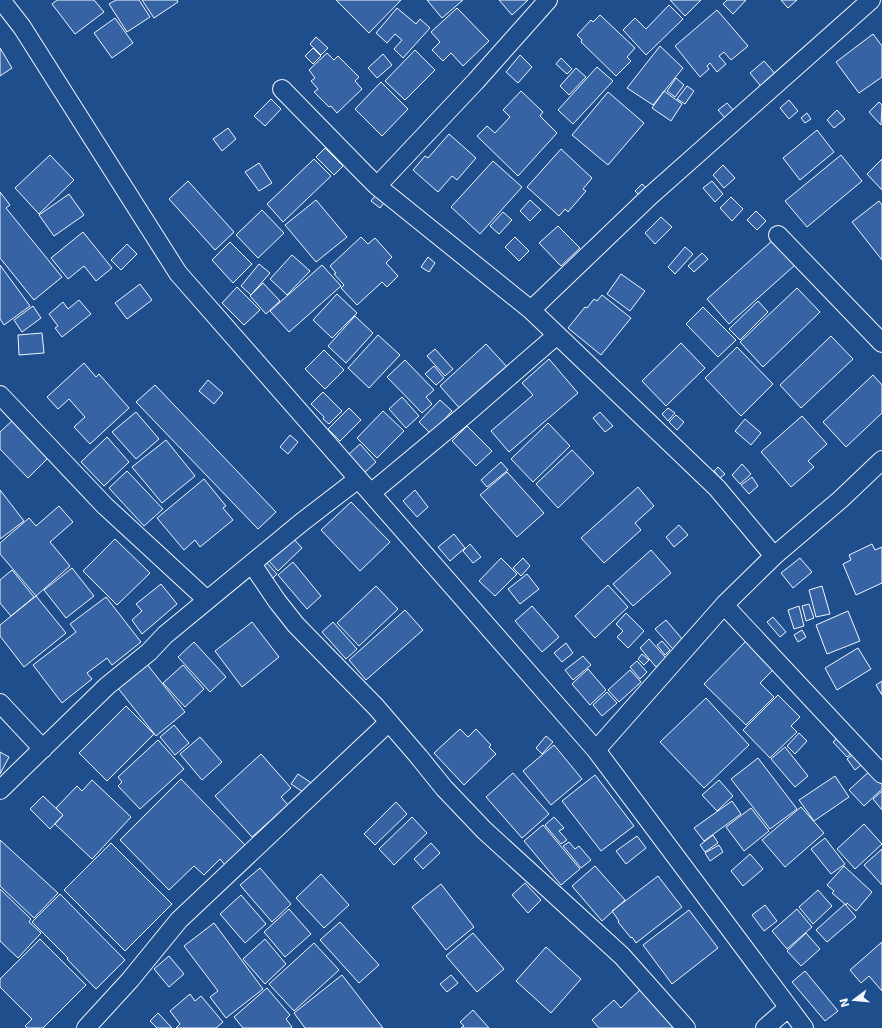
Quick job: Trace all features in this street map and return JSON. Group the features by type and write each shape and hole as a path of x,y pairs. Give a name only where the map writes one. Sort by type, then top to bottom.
{"street":[{"path":"1,0 22,27 178,273 596,750 804,1028"},
{"path":"377,186 476,81 548,0"},
{"path":"531,310 650,196 871,0"},
{"path":"878,0 882,4"},
{"path":"282,89 377,186 531,310 717,488 774,556"},
{"path":"778,235 882,343"},
{"path":"371,493 466,414 557,335"},
{"path":"0,395 105,506 207,600"},
{"path":"596,750 724,605 774,556 882,460"},
{"path":"0,790 107,686 149,652 165,635 302,522 358,479"},
{"path":"252,564 277,601 296,625 389,722 444,788 484,830 622,956 686,1028"},
{"path":"724,605 879,764"},
{"path":"0,703 43,748"},
{"path":"86,1028 130,980 179,920 389,722"},
{"path":"765,1028 788,1008"}],"building":[{"path":"57,0 94,0 104,12 75,34 52,4"},
{"path":"116,0 139,0 150,17 127,32 109,4"},
{"path":"142,0 177,0 178,2 154,18"},
{"path":"336,0 401,0 369,33"},
{"path":"427,0 463,0 442,18"},
{"path":"499,0 528,0 512,15"},
{"path":"670,0 701,0 685,16"},
{"path":"727,0 746,0 733,14 723,4"},
{"path":"781,0 797,0 788,8"},
{"path":"669,5 683,19 646,55 623,30 635,18 646,29"},
{"path":"397,8 416,24 420,19 430,28 403,58 394,49 402,40 395,34 387,43 376,33"},
{"path":"457,8 489,41 463,66 451,53 443,61 432,50 440,42 431,32"},
{"path":"717,10 748,46 731,60 724,52 719,56 726,64 717,72 710,63 707,66 709,69 700,77 675,46"},
{"path":"600,15 635,48 627,57 631,61 616,76 581,42 582,40 577,35 591,20 593,22"},
{"path":"115,18 133,43 112,58 94,33"},
{"path":"873,34 882,46 882,77 859,93 836,62"},
{"path":"316,37 328,48 321,55 310,44"},
{"path":"660,46 683,68 653,105 627,88"},
{"path":"0,48 12,68 0,76"},
{"path":"313,48 321,56 313,64 305,56"},
{"path":"415,50 435,70 405,100 385,81"},
{"path":"327,53 334,60 338,56 359,77 355,81 362,89 337,113 314,92 318,89 311,81 315,78 309,70"},
{"path":"383,54 392,65 377,78 368,68"},
{"path":"520,55 532,67 518,83 506,72"},
{"path":"561,58 572,69 567,74 556,64"},
{"path":"764,61 778,77 763,89 750,73"},
{"path":"597,67 613,81 573,124 558,110"},
{"path":"576,68 586,77 569,95 560,86"},
{"path":"676,78 684,85 675,97 667,91"},
{"path":"381,82 408,109 382,136 355,109"},
{"path":"687,86 694,91 685,104 677,99"},
{"path":"521,91 543,112 540,116 557,133 518,176 477,136 487,126 495,133 510,117 503,110"},
{"path":"664,91 682,104 671,121 652,108"},
{"path":"608,92 644,123 608,165 572,135"},
{"path":"271,99 281,109 265,126 254,116"},
{"path":"789,100 798,111 789,119 780,108"},
{"path":"879,102 882,105 881,125 869,112"},
{"path":"727,103 734,111 725,118 718,110"},
{"path":"837,110 845,119 834,128 827,120"},
{"path":"807,113 811,119 805,123 801,118"},
{"path":"228,128 236,139 222,151 213,139"},
{"path":"817,130 834,152 800,180 783,158"},
{"path":"449,134 476,158 457,180 452,176 438,192 413,170 425,156 428,158"},
{"path":"325,148 343,166 334,175 316,157"},
{"path":"561,149 592,178 583,189 586,191 568,212 565,209 559,216 527,187"},
{"path":"50,155 74,180 39,214 15,188"},
{"path":"841,155 862,181 807,227 785,201"},
{"path":"314,159 331,176 283,222 267,204"},
{"path":"882,159 882,190 867,174"},
{"path":"493,161 522,187 480,234 451,207"},
{"path":"259,163 272,183 259,191 245,172"},
{"path":"723,165 735,178 724,188 713,175"},
{"path":"188,181 234,232 215,250 169,199"},
{"path":"712,181 723,194 715,202 703,188"},
{"path":"642,184 651,192 644,200 635,191"},
{"path":"379,191 387,199 380,208 371,201"},
{"path":"0,192 10,205 6,208 62,277 34,300 0,258"},
{"path":"69,194 84,215 54,236 39,215"},
{"path":"731,197 743,209 732,221 720,208"},
{"path":"316,200 347,237 316,262 285,225"},
{"path":"530,200 541,210 530,221 520,211"},
{"path":"879,201 882,205 882,260 852,222"},
{"path":"262,210 284,233 258,258 236,235"},
{"path":"756,211 766,221 757,230 747,220"},
{"path":"503,212 512,220 499,234 490,226"},
{"path":"661,217 672,227 655,244 645,233"},
{"path":"558,226 580,248 561,266 539,243"},
{"path":"83,232 112,268 96,281 84,266 68,279 51,258"},
{"path":"361,237 368,244 375,238 392,257 386,263 398,276 387,287 382,282 357,305 341,288 344,285 334,274 336,273 330,266"},
{"path":"515,237 529,251 519,261 505,247"},
{"path":"773,240 795,265 729,324 707,299"},
{"path":"230,242 252,264 233,283 212,260"},
{"path":"127,244 137,254 121,270 111,260"},
{"path":"685,247 693,254 675,274 668,267"},
{"path":"702,253 708,259 694,272 688,266"},
{"path":"292,255 310,271 287,295 270,279"},
{"path":"428,257 435,263 429,272 421,267"},
{"path":"259,264 270,273 251,295 241,286"},
{"path":"0,265 30,306 4,325 0,319"},
{"path":"322,265 341,286 289,332 270,311"},
{"path":"621,274 645,291 630,311 607,294"},
{"path":"263,283 280,301 266,314 250,296"},
{"path":"140,284 152,300 127,319 115,303"},
{"path":"237,287 260,310 244,325 222,303"},
{"path":"797,288 820,312 763,367 740,342"},
{"path":"337,294 357,313 332,338 313,320"},
{"path":"602,295 631,318 601,355 568,328 585,307 587,308 594,299 597,301"},
{"path":"79,300 91,314 62,337 55,328 58,326 49,314 63,302 68,309"},
{"path":"758,301 768,312 740,340 729,329"},
{"path":"33,306 41,318 22,332 14,320"},
{"path":"703,307 736,340 718,357 686,324"},
{"path":"355,316 373,333 346,363 328,346"},
{"path":"42,333 44,353 19,355 18,335"},
{"path":"378,335 400,355 369,388 348,368"},
{"path":"831,336 853,359 801,408 780,385"},
{"path":"681,343 705,368 666,406 642,381"},
{"path":"486,344 509,369 462,411 440,386"},
{"path":"737,347 773,384 741,416 705,378"},
{"path":"435,349 453,369 445,376 427,356"},
{"path":"324,350 344,370 325,389 305,369"},
{"path":"549,359 578,393 509,452 491,431 533,395 522,383"},
{"path":"405,360 434,390 426,397 432,404 422,413 387,377"},
{"path":"84,363 96,377 99,374 129,408 90,444 74,427 85,417 69,399 58,409 47,397"},
{"path":"434,366 444,378 436,385 425,374"},
{"path":"873,375 882,385 882,413 846,447 823,422"},
{"path":"208,380 223,393 214,404 199,391"},
{"path":"155,385 276,512 258,529 136,402"},
{"path":"323,392 342,411 329,424 311,404"},
{"path":"402,397 419,416 406,428 389,409"},
{"path":"440,400 452,411 431,434 419,422"},
{"path":"349,408 361,420 340,441 328,429"},
{"path":"668,408 675,413 668,421 662,414"},
{"path":"383,411 404,431 377,458 357,438"},
{"path":"136,412 159,439 136,459 112,432"},
{"path":"600,412 613,426 605,432 593,418"},
{"path":"676,415 684,422 677,430 669,422"},
{"path":"802,416 827,444 808,461 814,467 791,487 761,452"},
{"path":"745,419 761,433 751,445 735,431"},
{"path":"13,420 49,457 28,478 0,449 0,432"},
{"path":"548,423 570,446 533,482 511,459"},
{"path":"467,426 492,451 476,466 452,441"},
{"path":"290,435 298,442 288,454 280,447"},
{"path":"107,437 129,462 104,486 81,462"},
{"path":"166,440 195,476 162,503 132,467"},
{"path":"360,444 376,462 363,474 347,456"},
{"path":"572,450 594,473 558,508 536,484"},
{"path":"501,462 508,470 487,487 481,480"},
{"path":"742,464 751,474 740,484 732,475"},
{"path":"718,467 725,474 720,478 714,471"},
{"path":"127,471 163,509 144,526 109,488"},
{"path":"507,472 544,513 517,537 480,495"},
{"path":"752,477 758,486 749,494 741,485"},
{"path":"204,479 226,506 223,508 233,520 200,547 195,540 184,550 157,518"},
{"path":"638,487 654,506 635,523 641,530 604,563 581,538"},
{"path":"0,490 24,521 0,539"},
{"path":"415,490 428,507 417,517 403,501"},
{"path":"351,502 390,542 360,571 321,530"},
{"path":"59,506 73,522 50,542 70,566 36,596 0,554 0,543 29,518 36,526"},
{"path":"679,525 688,535 674,547 666,537"},
{"path":"454,534 465,548 450,561 438,547"},
{"path":"292,537 302,548 278,571 268,560"},
{"path":"115,539 150,573 117,605 83,571"},
{"path":"470,544 481,557 473,563 463,551"},
{"path":"872,544 875,550 882,547 882,583 856,595 843,564 851,560 849,555"},
{"path":"651,550 671,573 633,606 613,584"},
{"path":"501,558 517,574 495,596 479,581"},
{"path":"523,558 530,566 521,576 513,568"},
{"path":"800,558 812,572 793,588 781,573"},
{"path":"293,562 321,596 307,609 278,575"},
{"path":"267,563 277,574 270,581 259,571"},
{"path":"72,568 94,596 66,618 44,590"},
{"path":"12,570 34,597 11,616 0,603 0,580"},
{"path":"527,574 539,589 520,604 508,589"},
{"path":"161,584 177,604 142,634 132,620 142,611 136,604"},
{"path":"608,585 628,607 595,638 575,616"},
{"path":"376,586 398,609 359,646 337,623"},
{"path":"822,586 830,614 816,617 809,590"},
{"path":"36,596 66,633 24,667 0,636 0,625"},
{"path":"106,597 141,642 112,665 107,658 87,673 92,679 62,703 33,665 76,632 70,624"},
{"path":"809,604 814,618 806,621 802,606"},
{"path":"532,606 559,637 542,652 515,621"},
{"path":"799,606 804,626 794,629 788,610"},
{"path":"405,610 423,630 366,680 349,660"},
{"path":"848,611 860,641 827,654 816,625"},
{"path":"626,613 644,631 628,648 617,637 623,631 616,624"},
{"path":"773,617 786,632 780,637 767,622"},
{"path":"666,620 683,640 673,649 655,629"},
{"path":"252,622 279,657 242,687 215,651"},
{"path":"333,622 357,649 346,659 322,632"},
{"path":"802,630 806,637 798,642 794,635"},
{"path":"649,639 666,658 656,667 640,648"},
{"path":"662,641 670,650 665,655 657,645"},
{"path":"746,641 777,666 760,683 774,697 746,725 704,684"},
{"path":"194,642 226,677 210,692 178,657"},
{"path":"566,643 573,653 562,662 554,653"},
{"path":"858,648 871,669 837,690 825,668"},
{"path":"642,654 649,660 644,665 638,659"},
{"path":"583,656 591,665 573,680 565,670"},
{"path":"637,661 647,672 640,679 630,667"},
{"path":"146,663 185,712 156,736 117,687"},
{"path":"183,665 204,689 185,707 163,683"},
{"path":"588,669 606,690 590,705 572,684"},
{"path":"630,670 641,682 619,702 608,690"},
{"path":"882,681 882,695 876,685"},
{"path":"607,692 617,703 602,716 593,705"},
{"path":"778,695 800,717 791,726 797,732 770,758 743,730"},
{"path":"706,698 749,745 704,788 660,742"},
{"path":"126,706 154,734 107,781 79,753"},
{"path":"174,725 189,743 175,755 160,737"},
{"path":"460,729 468,737 476,729 491,745 489,747 496,754 464,785 434,753"},
{"path":"799,733 807,741 795,754 787,746"},
{"path":"842,734 856,749 847,757 833,742"},
{"path":"546,736 553,742 542,754 536,748"},
{"path":"200,737 222,762 202,780 180,754"},
{"path":"158,740 184,769 140,809 118,786 122,782 118,777"},
{"path":"554,745 582,779 551,805 523,771"},
{"path":"785,747 808,776 795,787 771,759"},
{"path":"858,750 866,761 855,770 847,759"},
{"path":"0,752 9,757 0,774"},
{"path":"261,754 291,788 281,797 288,805 252,837 215,796"},
{"path":"758,758 797,809 770,829 731,779"},
{"path":"872,769 882,780 882,789 864,806 849,790"},
{"path":"513,773 549,814 522,838 486,797"},
{"path":"298,774 313,784 306,794 291,784"},
{"path":"595,775 634,826 601,851 562,801"},
{"path":"835,776 849,797 814,821 799,800"},
{"path":"181,779 245,845 225,865 220,859 204,875 194,866 169,890 120,840"},
{"path":"92,780 131,817 92,859 55,824 63,815 56,808 77,786 82,791"},
{"path":"719,780 733,796 717,811 702,795"},
{"path":"882,791 882,810 873,799"},
{"path":"43,796 63,815 50,829 30,809"},
{"path":"732,801 741,814 704,841 694,828"},
{"path":"396,802 407,814 375,845 364,834"},
{"path":"801,807 824,833 785,867 762,840"},
{"path":"751,808 769,831 744,851 726,827"},
{"path":"412,817 427,833 394,865 379,849"},
{"path":"554,817 564,828 559,831 567,840 561,844 545,825"},
{"path":"864,824 882,844 855,869 837,849"},
{"path":"543,825 580,869 561,885 524,841"},
{"path":"713,835 718,843 705,852 700,845"},
{"path":"637,836 646,848 626,864 616,851"},
{"path":"825,838 845,864 831,874 811,849"},
{"path":"0,840 58,893 34,918 0,886"},
{"path":"569,842 575,849 579,846 591,860 581,868 563,846"},
{"path":"111,843 172,904 125,951 64,890"},
{"path":"431,843 440,853 423,869 414,859"},
{"path":"719,845 723,852 710,861 705,853"},
{"path":"882,849 882,885 864,865"},
{"path":"750,854 763,869 743,886 731,871"},
{"path":"595,866 625,900 602,921 572,886"},
{"path":"844,866 872,892 856,911 832,893 834,891 827,885"},
{"path":"260,868 291,904 272,922 240,885"},
{"path":"321,874 349,905 324,928 296,898"},
{"path":"658,876 682,907 636,943 618,922 619,921 612,911"},
{"path":"525,883 541,900 528,913 512,895"},
{"path":"441,884 474,927 446,950 412,907"},
{"path":"0,889 31,919 29,922 41,933 18,958 0,941"},
{"path":"818,890 832,906 813,924 799,907"},
{"path":"60,894 125,960 96,989 32,922"},
{"path":"241,895 266,924 245,943 220,914"},
{"path":"845,904 856,917 827,942 816,930"},
{"path":"765,905 777,921 764,931 752,915"},
{"path":"289,909 311,934 285,957 264,932"},
{"path":"797,909 812,927 787,949 772,931"},
{"path":"689,910 718,948 672,984 643,945"},
{"path":"340,922 379,965 359,983 320,940"},
{"path":"214,923 263,989 226,1018 210,997 218,991 184,946"},
{"path":"473,933 504,969 477,992 446,956"},
{"path":"806,933 820,949 801,966 787,951"},
{"path":"40,939 86,985 43,1028 27,1028 25,1026 32,1019 0,987 0,979"},
{"path":"265,939 286,964 265,984 243,959"},
{"path":"882,942 882,991 869,976 861,983 850,970"},
{"path":"314,943 339,970 294,1011 269,984"},
{"path":"546,947 581,979 551,1013 516,981"},
{"path":"169,956 184,974 169,987 154,969"},
{"path":"805,971 838,1011 825,1021 792,982"},
{"path":"342,975 383,1028 305,1028 294,1013"},
{"path":"451,975 458,983 447,992 440,984"},
{"path":"643,987 679,1028 599,1028 592,1020 614,1000 621,1008"},
{"path":"267,988 290,1015 286,1019 292,1027 243,1028 234,1017"},
{"path":"190,994 195,1001 201,996 223,1022 216,1028 176,1028 180,1024 170,1011"},
{"path":"473,1010 489,1028 461,1028 464,1026 460,1022"},
{"path":"158,1013 172,1028 157,1028 150,1021"}]}
